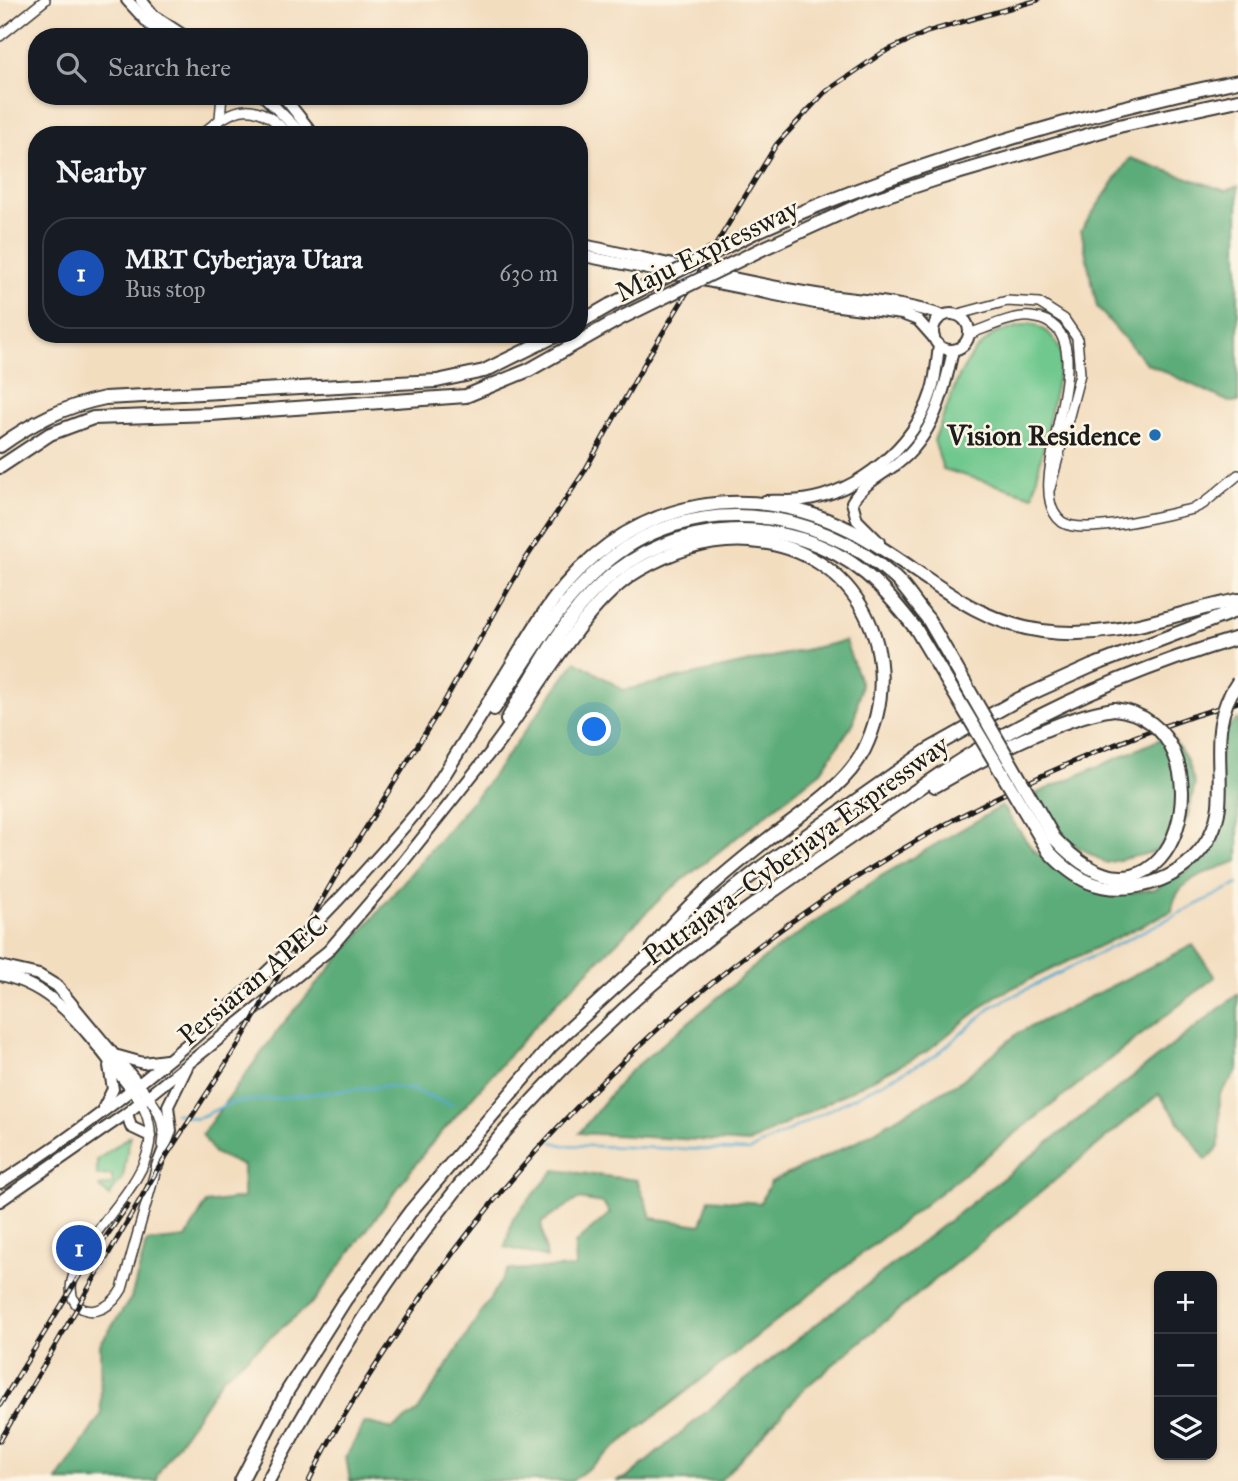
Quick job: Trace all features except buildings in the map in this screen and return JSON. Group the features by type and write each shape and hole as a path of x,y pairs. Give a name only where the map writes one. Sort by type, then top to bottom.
{"highway":[{"name":"Maju Expressway","path":"588,318 752,233 859,187 937,160 1112,109 1238,81"},
{"name":"Maju Expressway","path":"588,337 762,249 866,202 1119,126 1238,100"},
{"path":"0,446 43,418 68,407 105,398 437,381 484,371 541,343"},
{"name":"Maju Expressway","path":"0,467 50,434 93,418 211,414 466,396 529,370 577,343"},
{"path":"432,794 553,601 596,555 649,521 692,507 738,501 799,509 853,531 953,598 991,618 1050,632 1083,636 1123,629 1238,600"},
{"path":"432,794 576,590 621,551 655,532 684,522 720,515 795,521 846,543 895,578 928,619 1054,838 1072,857 1093,870 1114,876 1145,874 1161,868 1186,849 1197,834 1206,806 1205,783"},
{"path":"492,749 557,640 601,584 630,561 688,536 724,529 752,530 792,538 838,554 882,589 916,629 1049,852 1064,868 1106,889 1153,883 1176,873 1194,860 1207,841 1219,808 1218,730 1230,693 1238,682"},
{"path":"492,749 521,713 581,623 607,594 637,571 671,554 726,541 751,541 790,549 824,566 846,584 869,619 879,646 884,683 877,720 863,753 820,798 677,916 640,964"},
{"name":"Putrajaya–Cyberjaya Expressway","path":"241,1481 288,1390 345,1300 410,1212 551,1046 640,964 763,866 928,750 1019,699 1092,666 1238,610"},
{"name":"Putrajaya–Cyberjaya Expressway","path":"268,1481 309,1402 366,1313 429,1225 498,1139 569,1064 649,986 767,895 975,751 1031,720 1172,658 1238,638"},
{"path":"850,837 980,761 1098,711 1143,711 1171,724"}],"main road":[{"path":"127,0 155,28"},
{"path":"141,0 154,16 172,28"},
{"path":"276,105 295,126"},
{"path":"290,105 307,126"},
{"path":"588,246 817,295 904,306 943,316 955,315 966,322 969,334 964,345 953,351 942,397 923,437 898,463 862,490 852,502 857,520 863,528 904,565"},
{"path":"588,257 815,303 902,314 918,320 936,341 953,351"},
{"path":"738,501 802,500 820,496 854,480 891,454 913,432 931,394 936,341 934,325 943,316"},
{"name":"Persiaran APEC","path":"0,1201 127,1113 328,951 388,881 492,749"},
{"name":"Persiaran APEC","path":"0,1184 66,1141 135,1088 310,932 372,866 432,794"},
{"path":"0,966 39,975 57,986 135,1088"},
{"path":"0,975 29,982 49,994 110,1057 132,1063 168,1059"},
{"path":"103,1111 113,1089 110,1057"},
{"path":"157,1166 170,1131 168,1106 188,1065"},
{"path":"127,1113 131,1127 150,1136"}],"street":[{"path":"0,36 45,0"},
{"path":"220,118 221,105"},
{"path":"211,126 220,118 237,110 257,110 268,115 280,126"},
{"path":"955,315 1007,301 1039,303 1064,318 1077,338 1080,374 1050,489"},
{"path":"969,334 1030,317 1048,323 1063,335 1068,360 1048,481 1054,510 1062,522 1078,527 1097,526 1193,509 1238,475"},
{"path":"135,1088 159,1111 164,1133 122,1289 114,1303 104,1310 90,1311 82,1307 73,1296 73,1277 86,1251 135,1179 149,1150 149,1119 145,1099"}],"green space":[{"path":"1130,158 1226,191 1238,186 1238,402 1229,402 1146,363 1097,307 1081,230"},
{"path":"1031,323 1051,336 1062,357 1033,496 943,469 934,440 959,376 974,352 994,334"},
{"path":"845,641 861,684 854,722 821,771 665,894 547,1012 427,1149 314,1301 223,1377 157,1475 157,1481 57,1481 101,1415 100,1344 131,1298 147,1242 186,1238 206,1203 243,1198 243,1166 214,1153 202,1134 282,1025 484,787 576,661 624,690"},
{"path":"1238,719 1238,861 1187,883 1180,890 1172,911 996,996 926,1052 749,1143 579,1133 626,1075 768,955 881,876 1002,806 1033,850 1071,879 1111,896 1155,889 1189,870 1208,846 1223,731"},
{"path":"1170,735 1186,758 1195,784 1187,819 1154,852 1106,863 1064,839 1035,794"},
{"path":"1193,945 1215,977 572,1481 350,1481 346,1457 365,1422 392,1429 418,1411 508,1270 576,1267 575,1244 610,1213 603,1203 578,1199 541,1223 547,1258 505,1247 513,1218 555,1170 637,1180 652,1218 701,1225 709,1199 760,1203 771,1182 852,1144 962,1080 1018,1033"},
{"path":"1238,994 1238,1070 1220,1094 1219,1147 1206,1160 1159,1094 806,1387 720,1481 616,1481 628,1477 730,1392"},
{"path":"130,1136 123,1177 109,1196 99,1187 113,1184 112,1175 97,1176 97,1160"}],"waterway":[{"path":"553,1142 563,1145 749,1151 935,1056 993,1006 1238,884"},
{"path":"175,1113 196,1119 230,1103 388,1086 412,1090 452,1105"}],"railway":[{"path":"0,1441 156,1172 240,1042 335,877 439,711 523,563 584,472 647,359 776,145 824,93 882,53 927,32 1038,0"},
{"path":"309,1481 337,1427 370,1375 470,1230 558,1127 654,1032 758,946 870,869 987,803 1110,747 1238,702"},
{"path":"0,1405 83,1270 128,1205"}],"place":[{"name":"Vision Residence","path":"1155,435"},
{"name":"MRT Cyberjaya Utara","path":"79,1248"}]}
